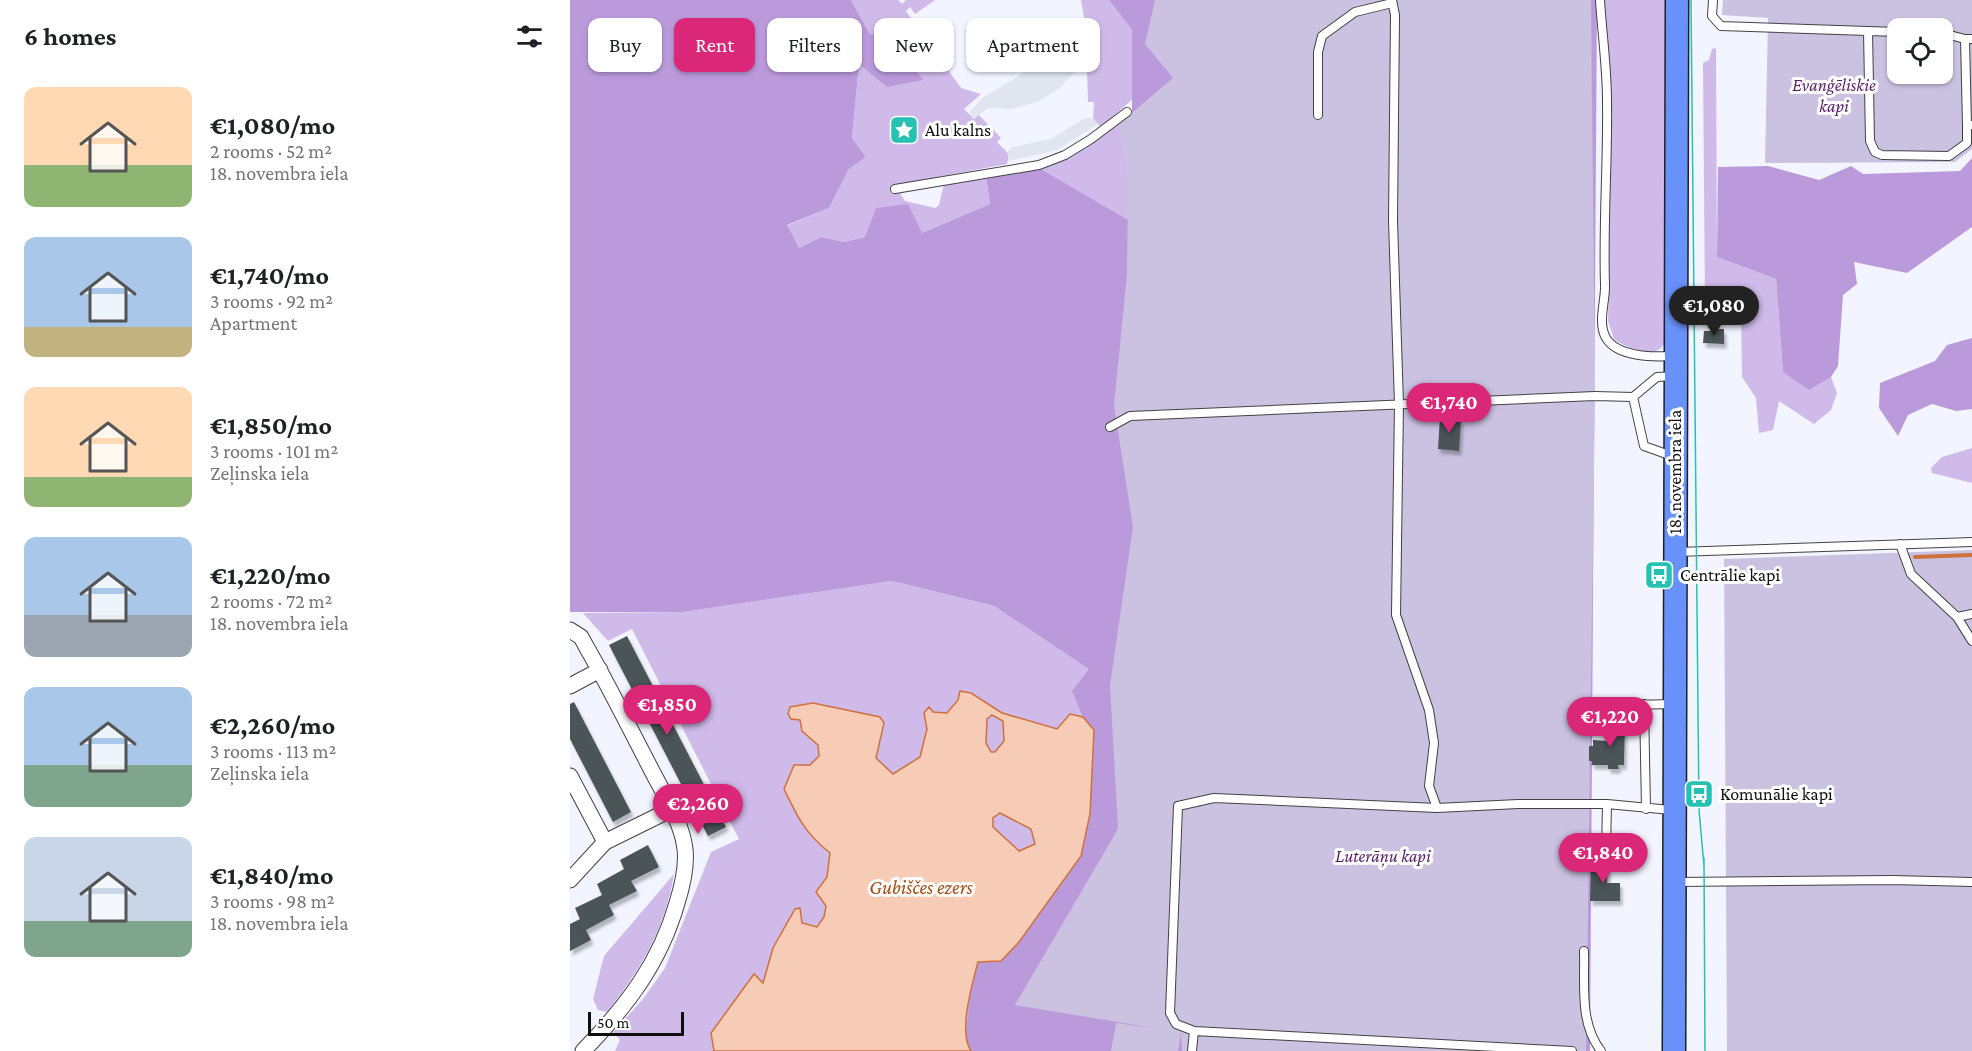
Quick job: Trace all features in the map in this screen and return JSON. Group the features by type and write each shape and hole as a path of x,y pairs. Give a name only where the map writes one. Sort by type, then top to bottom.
{"main road":[{"name":"18. novembra iela","path":"1674,1051 1677,0"}],"street":[{"path":"570,630 581,637 600,670 672,809 685,846 681,892 669,933 653,965 625,1006 583,1051"},
{"path":"570,686 600,670"},
{"path":"570,776 605,842"},
{"path":"570,880 605,842 672,809"}],"lane":[{"path":"1600,0 1607,99 1603,231 1605,294 1602,322 1606,339 1621,350 1676,366"},
{"path":"1713,0 1712,16 1721,26 1887,32"},
{"path":"1318,115 1318,52 1322,36 1355,12 1392,2 1395,15 1393,221 1399,404 1396,615 1429,710 1434,743 1429,786 1437,808"},
{"path":"1868,31 1870,141 1875,152 1882,155 1949,156 1967,142 1970,125 1969,39 1953,35"},
{"path":"895,189 1039,165 1065,155 1091,140 1127,112"},
{"path":"1110,427 1130,416 1595,396 1633,397 1657,376 1676,366"},
{"path":"1633,397 1644,446 1675,457"},
{"path":"1675,552 1972,542"},
{"path":"1900,544 1911,574 1957,617 1972,641"},
{"path":"1957,617 1972,614"},
{"path":"1644,704 1646,809"},
{"path":"1585,706 1676,704"},
{"path":"1572,1051 1194,1031 1176,1024 1170,1013 1178,806 1214,798 1437,808 1518,804 1607,804 1675,810"},
{"path":"1605,851 1607,804"},
{"path":"1674,882 1892,880 1972,882"},
{"path":"1584,951 1586,1022 1591,1039 1601,1051"},
{"path":"1192,1051 1194,1031"}],"shaded area":[{"path":"851,0 898,0 902,4 906,0 935,0 915,14 910,7 906,11 911,18 874,18 874,72 950,72 961,88 981,94 964,109 974,119 978,114 1001,138 997,142 1009,154 1007,164 895,185 905,201 935,208 939,205 944,184 986,177 990,204 922,233 865,237 844,242 821,237 799,248 786,226 829,208 849,169 866,157 852,138 858,72 862,72 862,55 870,34"},
{"path":"1081,0 1109,0 1132,30 1134,98 1101,127 1093,120 1094,102 1088,102 1087,72 1100,72 1100,18 1084,18"},
{"path":"1604,0 1665,0 1665,342 1661,348 1648,352 1633,349 1614,339 1608,321 1609,281 1605,227 1611,110"},
{"path":"1716,48 1717,257 1776,279 1783,372 1814,386 1831,377 1837,393 1831,410 1814,424 1779,401 1773,430 1759,433 1756,398 1742,377 1741,308 1705,307 1703,63 1709,60 1712,49"},
{"path":"1023,72 1075,72 1059,89 1037,102 1011,109 988,108 974,119 969,113 982,98"},
{"path":"1134,111 1132,222 1041,169 1078,151"},
{"path":"1085,118 1093,118 1098,124 1057,150 1009,161 1007,152 1012,147 1051,139"},
{"path":"1972,448 1972,483 1932,473 1931,468 1942,457"},
{"path":"892,581 994,606 1090,669 1094,730 1037,873 965,1042 971,1051 615,1051 620,1040 613,1032 643,999 665,968 711,852 739,839 632,629 608,641 583,613 683,612","holes":["933,712 947,713 920,757"]},
{"path":"674,874 665,913 650,948 631,980 607,1012 598,1010 593,999 604,956"}],"green space":[{"name":"Luterāņu kapi","path":"570,0 851,0 861,18 767,18 767,72 858,72 852,138 866,157 849,169 829,208 787,225 799,248 821,237 844,242 865,237 876,208 908,204 922,233 990,204 986,177 1041,169 1132,222 1132,30 1109,0 1597,0 1590,1051 971,1051 965,1042 970,994 978,962 1001,961 1019,942 1081,856 1094,730 1083,717 1072,691 1089,669 994,606 892,581 683,612 570,612"},
{"name":"Luterāņu kapi","path":"1155,0 1591,0 1595,396 1586,1051 1182,1051 1181,1032 1178,1051 1111,1051 1116,1023 1160,1029 1015,1005 1118,829 1110,685 1133,527 1114,406 1127,274 1128,183 1119,124 1173,78 1145,44"},
{"name":"Evanģēliskie kapi","path":"1723,0 1972,0 1972,149 1955,162 1765,163 1768,18 1722,15"},
{"path":"862,20 870,34 874,35 874,72 917,72 923,80 887,87 862,66"},
{"path":"1972,158 1972,227 1907,273 1854,262 1857,284 1843,295 1838,366 1831,377 1809,390 1783,372 1776,279 1717,257 1718,167 1768,166 1819,180 1851,166 1863,174 1960,171"},
{"path":"1972,338 1972,409 1956,411 1932,404 1908,415 1898,436 1879,408 1880,383 1935,361 1947,345"},
{"path":"1972,550 1972,1051 1727,1051 1724,559"}],"water":[{"name":"Gubiščes ezers","path":"960,691 971,693 1002,713 1057,729 1070,714 1083,717 1094,730 1090,814 1081,856 1019,942 1001,961 978,962 966,1021 967,1043 971,1051 714,1051 711,1033 754,974 763,983 773,948 795,909 800,908 802,923 817,927 824,917 826,906 816,892 827,877 830,853 814,839 803,824 784,789 794,765 810,765 819,756 818,745 802,731 800,720 791,719 788,714 790,707 813,703 880,717 884,723 876,758 893,774 920,757 927,729 924,713 929,707 933,712 947,713 958,700","holes":["992,715 1003,721 1004,741 995,752 991,752 986,743 987,719","1000,813 1031,829 1035,844 1019,851 993,827 993,818"]}],"building":[{"path":"1716,329 1724,329 1724,344 1703,343 1704,331 1716,331"},
{"path":"1440,417 1461,419 1459,451 1438,449"},
{"path":"627,636 726,827 708,836 609,645"},
{"path":"574,702 631,812 613,822 570,739 570,704"},
{"path":"1609,723 1625,723 1624,765 1618,765 1619,769 1608,769 1608,765 1592,765 1592,761 1589,761 1589,746 1593,746 1593,740 1608,741 1608,736 1604,736 1604,726 1609,726"},
{"path":"648,845 659,867 631,881 637,891 609,905 614,915 586,930 591,940 570,951 570,924 580,919 575,908 602,895 597,884 624,869 620,860"},
{"path":"1591,861 1608,861 1607,883 1620,883 1620,901 1590,901"}],"waterway":[{"path":"1915,557 1972,555"}],"tram line":[{"path":"1691,0 1699,810 1704,866"},
{"path":"1704,858 1705,1051"}],"place":[{"name":"Alu kalns","path":"904,130"},
{"name":"Centrālie kapi","path":"1659,575"},
{"name":"Komunālie kapi","path":"1699,794"}]}
